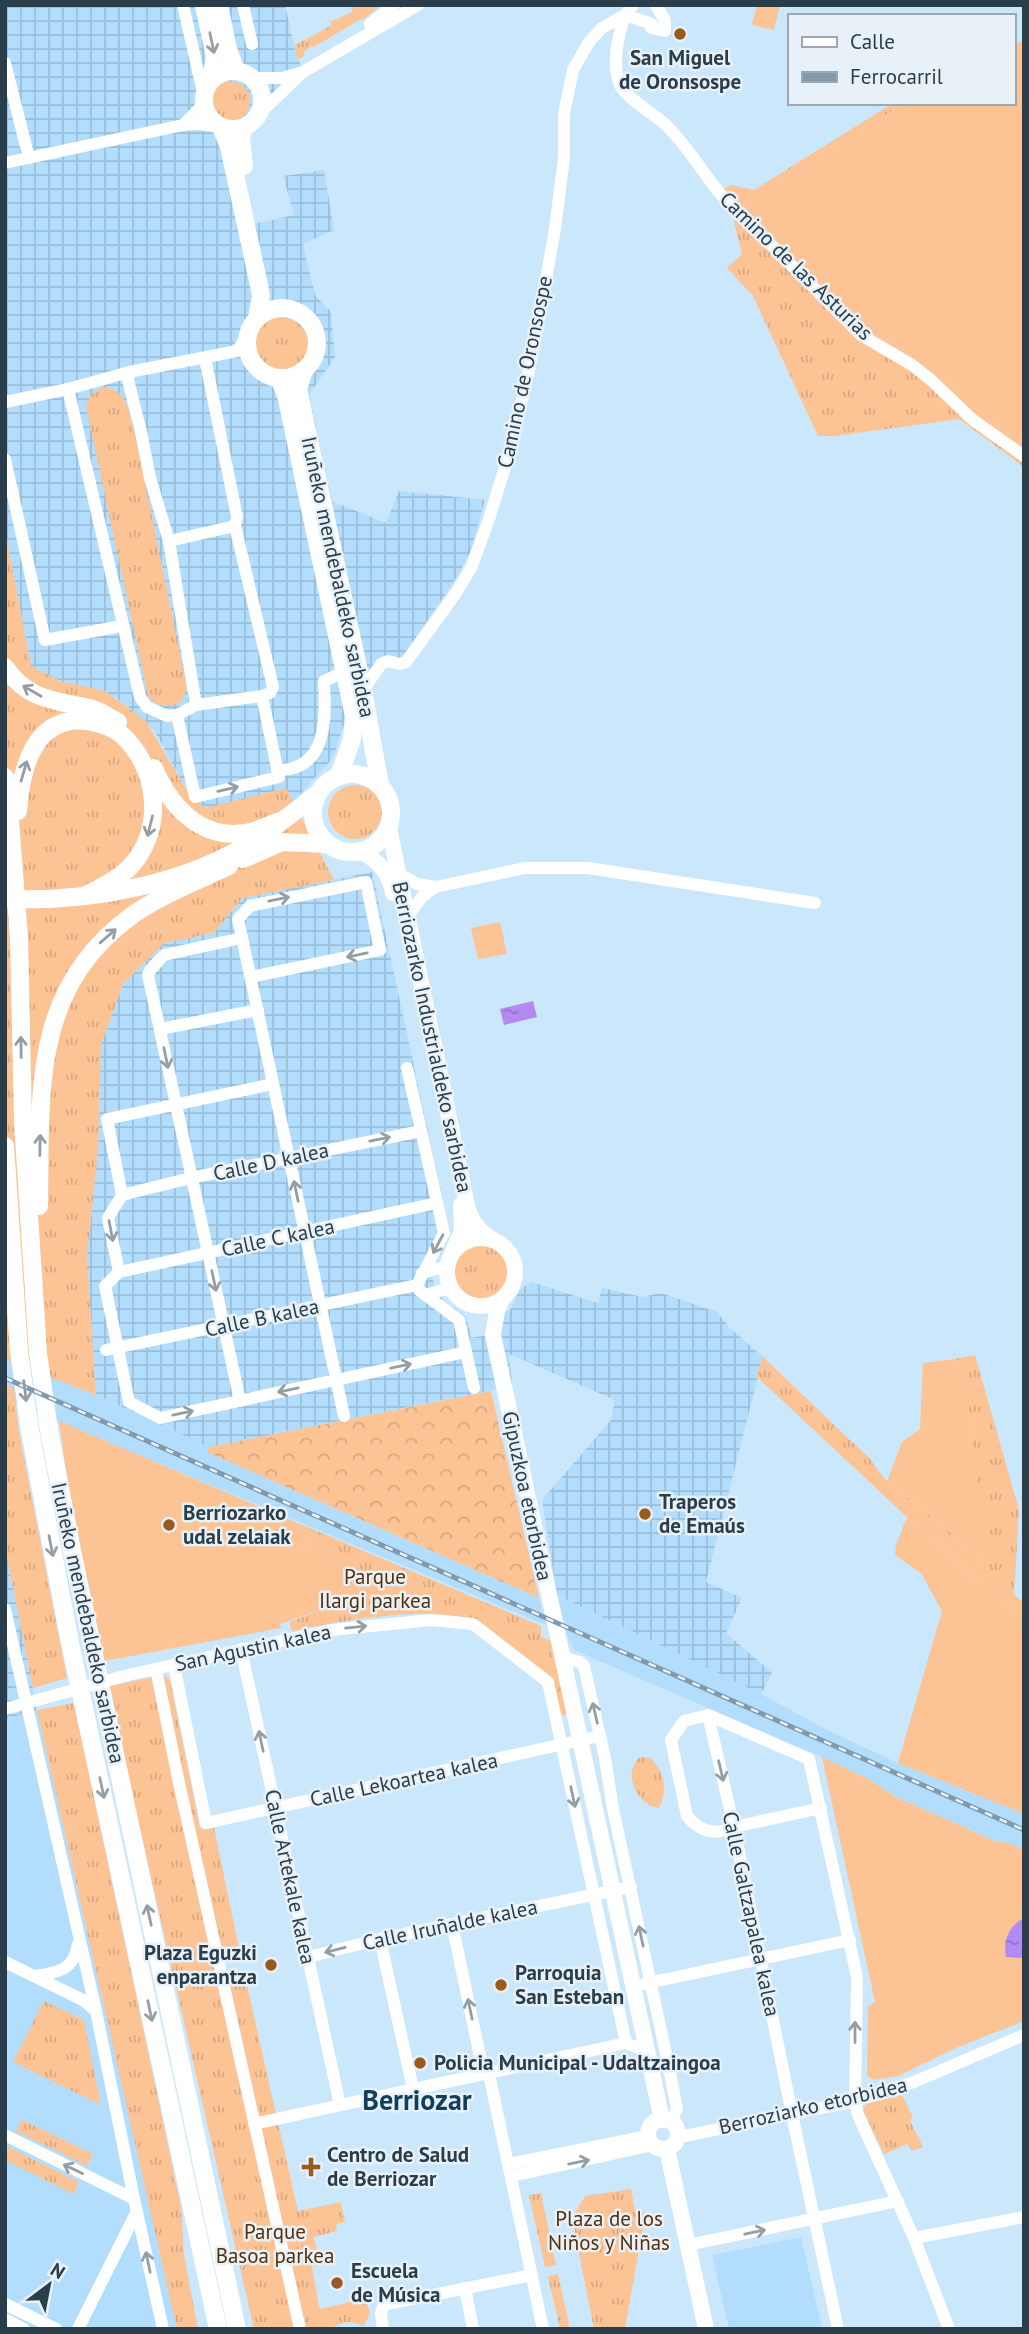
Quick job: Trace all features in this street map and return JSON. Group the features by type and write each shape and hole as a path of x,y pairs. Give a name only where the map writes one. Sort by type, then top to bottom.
{"highway":[{"path":"204,5 215,57 206,93 210,117 220,127 229,147 259,285 260,305 253,326 248,349 254,363 265,373 279,377 292,376 304,370 313,360 317,347 315,332 307,319 295,310 271,310 253,326"},
{"path":"219,5 228,49 236,71"},
{"path":"206,93 222,73 236,71 253,78 260,88 263,100 259,114 253,122 243,128 220,127"},
{"path":"243,128 241,147 246,180 270,283 272,290 287,308"},
{"name":"Iruñeko mendebaldeko sarbidea","path":"304,370 298,389 363,690 380,785"},
{"name":"Iruñeko mendebaldeko sarbidea","path":"279,377 286,395 354,716 352,739 339,776"},
{"path":"5,667 14,680 32,693 53,702 96,710 121,724 136,737 150,758 172,802 195,821 223,832 246,833 283,820"},
{"path":"14,863 22,775 31,751 43,736 60,724 79,720 99,723 120,733 139,755 150,780 154,801 151,826 144,846 131,866 107,885 86,895"},
{"path":"5,898 38,900 86,895 168,879 256,840 317,794 330,780 339,776 361,774 380,785 391,805 389,828 375,845 362,852 339,850 327,844 318,834 313,821 317,794"},
{"path":"5,777 14,863"},
{"path":"35,1310 41,1276 39,1208 43,1071 55,1016 79,967 101,941 134,914 167,895 282,842 327,844"},
{"name":"Iruñeko mendebaldeko sarbidea","path":"14,863 19,937 23,1122 38,1353 49,1430 237,2329"},
{"path":"5,906 88,904 167,886 229,866"},
{"name":"Iruñeko mendebaldeko sarbidea","path":"5,1146 19,1351 30,1431 70,1643 218,2329"},
{"path":"5,1251 14,1284"},
{"path":"189,2101 227,2244 246,2329"},
{"path":"188,2190 192,2249 207,2329"}],"main road":[{"name":"Berriozarko Industrialdeko sarbidea","path":"389,828 467,1205 477,1229 490,1238"},
{"name":"Berriozarko Industrialdeko sarbidea","path":"362,852 372,857 385,870 391,882 463,1213 462,1231 450,1258"},
{"path":"490,1238 508,1250 514,1260 514,1282 502,1299 483,1306 473,1305 463,1301 450,1288 450,1258 470,1239 490,1238"},
{"name":"Gipuzkoa etorbidea","path":"493,1335 502,1299"},
{"name":"Gipuzkoa etorbidea","path":"473,1305 484,1317 493,1335 647,2055 670,2125"},
{"path":"656,2142 675,2143 670,2125 653,2124 656,2142 688,2245 706,2329"}],"street":[{"path":"183,5 206,93 199,109 183,125"},
{"path":"243,5 252,44"},
{"path":"349,44 394,5"},
{"path":"629,10 652,23 651,28 665,31 665,21 656,5"},
{"path":"259,114 303,72 414,6"},
{"name":"Camino de Oronsospe","path":"363,690 382,664 387,661 404,664 471,568 510,451 543,296 565,159 564,113 573,70 589,42 602,28 629,10"},
{"name":"Camino de las Asturias","path":"629,10 617,45 620,84 623,89 685,145 722,196 861,335 912,365 973,420 1024,456"},
{"path":"5,63 29,158"},
{"path":"253,78 282,78 303,72"},
{"path":"5,163 183,125 220,127"},
{"path":"5,402 130,372 237,351 253,326"},
{"path":"68,388 140,697 156,713 177,715 196,705 262,696 270,693 273,687 235,526 237,517 205,358"},
{"path":"130,372 128,380 149,478 169,541 196,705"},
{"path":"5,459 45,640 122,626"},
{"path":"169,541 235,526"},
{"path":"277,770 288,770 302,765 314,754 325,724 324,681 344,672"},
{"path":"177,715 195,797 279,777 262,696"},
{"path":"398,873 417,884 436,887 525,867 577,867 815,903"},
{"path":"251,977 380,950 366,882 250,906 238,919 344,1416"},
{"path":"407,917 422,897 436,887"},
{"path":"240,1401 148,975 164,955 242,938"},
{"path":"160,1029 258,1010"},
{"path":"407,1068 444,1233 421,1285"},
{"path":"273,1084 107,1119 122,1195 108,1218 119,1272 105,1286 112,1349 129,1402 160,1418 466,1352"},
{"name":"Calle D kalea","path":"122,1195 191,1178 421,1131"},
{"name":"Calle C kalea","path":"119,1272 437,1203"},
{"path":"421,1285 450,1258"},
{"path":"421,1285 450,1288"},
{"path":"421,1285 459,1320 474,1388"},
{"name":"Calle B kalea","path":"112,1349 421,1285"},
{"path":"5,1609 96,2011 163,2329"},
{"name":"San Agustin kalea","path":"5,1709 241,1649 332,1630 431,1620 473,1624 548,1682 562,1745"},
{"name":"Calle Artekale kalea","path":"241,1649 340,2105"},
{"path":"561,1657 580,1662 584,1666 677,2109 670,2125"},
{"name":"Calle Lekoartea kalea","path":"174,1665 206,1823 562,1745"},
{"path":"156,1669 300,2329"},
{"path":"821,1808 734,1827 725,1832 707,1831 687,1816 671,1740 684,1721 708,1715 809,1759 821,1808 857,1977 855,2101 858,2115 914,2238 949,2329"},
{"name":"Calle Galtzapalea kalea","path":"708,1715 734,1827 838,2329"},
{"path":"600,1737 562,1745 626,2043"},
{"path":"593,1894 631,1887"},
{"name":"Calle Iruñalde kalea","path":"308,1957 593,1894"},
{"path":"452,1924 481,2061 489,2074 543,2329"},
{"path":"34,1976 55,1973 69,1966 77,1952 79,1936"},
{"path":"380,1939 413,2089"},
{"path":"632,1986 850,1940"},
{"path":"5,1962 83,2000 96,2011"},
{"path":"639,2015 657,2011"},
{"name":"Berroziarko etorbidea","path":"670,2125 685,2136 855,2101 914,2082 1024,2035"},
{"path":"254,2124 626,2043 639,2048 647,2055"},
{"path":"5,2135 135,2205"},
{"path":"510,2170 643,2137 656,2142"},
{"path":"688,2245 898,2201"},
{"path":"78,2329 135,2205"},
{"path":"914,2238 1024,2217"},
{"path":"383,2329 383,2306 532,2275"},
{"path":"464,2288 473,2329"},
{"path":"5,2304 56,2329"},
{"path":"5,2319 24,2329"}],"shaded area":[{"path":"5,5 285,5 303,72 237,134 235,143 254,224 294,215 283,176 324,170 334,230 303,244 315,295 331,312 335,357 309,395 332,501 386,523 399,491 485,500 471,551 453,583 401,659 386,663 345,721 333,758 293,802 286,789 205,808 187,791 154,730 126,705 105,691 60,681 31,666 5,530"},
{"path":"372,872 450,1233 431,1275 437,1292 448,1304 466,1316 471,1338 499,1333 504,1313 511,1309 520,1289 531,1282 598,1303 602,1288 642,1297 661,1293 717,1312 730,1328 763,1357 706,1582 742,1598 726,1633 772,1673 761,1694 557,1595 542,1500 611,1420 615,1400 509,1354 512,1386 209,1447 96,1395 87,1256 98,1151 101,1045 123,984 164,942 214,933 242,898"},
{"path":"5,1357 209,1447 210,1452 290,1489 539,1598 546,1625 16,1404 14,1388 5,1385"},
{"path":"5,1547 37,1710 5,1719"},
{"path":"558,1596 761,1694 829,1731 898,1763 1024,1814 1024,1850 1004,1841 997,1842 896,1797 868,1779 822,1757 574,1650 569,1642"},
{"path":"37,1710 177,2329 5,2329 5,1718"},
{"path":"801,2237 822,2329 729,2329 712,2255"}],"green space":[{"path":"381,5 364,19 312,46 303,52 305,56 298,59 294,46 332,25 330,22 353,12 351,8"},
{"path":"757,5 780,5 774,30 752,25"},
{"path":"1024,41 1024,443 988,420 919,360 867,329 724,189 731,185 754,190 903,105 1015,105 1015,43"},
{"path":"230,81 238,82 244,87 249,93 249,109 244,115 238,120 230,121 222,120 216,115 211,109 210,101 211,93 216,87 222,82"},
{"path":"890,105 903,105 754,190"},
{"path":"739,205 867,329 919,360 988,420 1022,442 1024,467 959,419 818,436 753,296 727,268 742,254 734,222"},
{"path":"281,317 300,325 308,344 300,363 281,371 262,363 254,344 262,325"},
{"path":"103,387 118,392 123,397 135,434 187,688 182,701 171,706 155,704 148,696 86,407 91,394"},
{"path":"5,530 31,666 60,681 105,691 146,721 187,791 205,808 286,788 334,880 242,898 214,933 164,943 123,984 101,1045 98,1151 87,1256 96,1395 9,1361 5,1357"},
{"path":"355,785 374,793 382,812 374,831 355,839 336,831 328,812 336,793"},
{"path":"500,922 507,954 478,959 471,928"},
{"path":"474,1244 486,1244 501,1252 509,1267 509,1279 501,1294 486,1302 474,1302 459,1294 451,1279 451,1267 459,1252"},
{"path":"975,1355 1019,1510 1014,1594 1024,1604 1024,1620 907,1517 756,1376 763,1357 869,1458 887,1482 948,1530 988,1569 965,1378 954,1359"},
{"path":"954,1359 965,1378 989,1570 948,1530 887,1482 902,1442 920,1429 923,1363"},
{"path":"5,1385 14,1388 19,1432 67,1678 33,1688 5,1547"},
{"path":"491,1391 539,1598 207,1452 209,1447"},
{"name":"Berriozarko udal zelaiak","path":"59,1421 260,1507 270,1552 311,1543 315,1556 335,1551 347,1600 280,1624 281,1628 104,1661 69,1492"},
{"name":"Parque Ilargi parkea","path":"260,1507 541,1626 541,1637 553,1642 570,1714 558,1716 549,1676 479,1622 437,1614 412,1614 360,1619 292,1631 289,1622 347,1600 335,1553 334,1551 315,1556 311,1543 270,1553"},
{"path":"907,1517 1024,1620 1024,1814 898,1763 942,1611 921,1573 895,1555"},
{"name":"Parque Basoa parkea","path":"164,1675 170,1680 200,1828 214,1828 239,1948 221,1952 228,1985 246,1981 298,2211 341,2202 345,2222 336,2224 337,2231 314,2237 320,2264 312,2267 319,2307 321,2309 365,2298 370,2313 364,2326 347,2322 331,2329 254,2329 109,1686"},
{"path":"74,1703 181,2207 184,2255 198,2329 177,2329 37,1710"},
{"path":"640,1757 650,1758 662,1775 664,1795 659,1808 644,1801 634,1787 632,1771"},
{"path":"822,1757 868,1779 896,1797 997,1842 1004,1841 1024,1850 1024,2021 956,2048 898,2076 873,2080 867,2075 868,2006 875,2002"},
{"path":"44,2001 84,2020 101,2105 13,2062"},
{"path":"902,2095 913,2117 910,2121 923,2147 912,2151 907,2144 884,2154 863,2110 866,2104"},
{"path":"22,2120 93,2154 87,2166 16,2131"},
{"path":"8,2147 79,2182 74,2194 5,2160"},
{"name":"Plaza de los Niños y Niñas","path":"631,2189 635,2211 643,2210 644,2221 625,2329 594,2329 572,2218 585,2196"},
{"path":"541,2193 556,2265 545,2267 529,2195"},
{"path":"558,2274 570,2329 560,2329 548,2276"}],"water":[{"path":"533,1001 537,1017 504,1025 500,1009"},
{"path":"1024,1918 1024,1958 1006,1957 1008,1935 1014,1925"}],"railway":[{"path":"5,1378 1024,1830"}],"place":[{"name":"San Miguel de Oronsospe","path":"680,34"},
{"name":"Traperos de Emaús","path":"645,1514"},
{"name":"Berriozarko udal zelaiak","path":"169,1525"},
{"name":"Plaza Eguzki enparantza","path":"271,1965"},
{"name":"Parroquia San Esteban","path":"501,1985"},
{"name":"Policia Municipal - Udaltzaingoa","path":"420,2063"},
{"name":"Centro de Salud de Berriozar","path":"311,2167"},
{"name":"Escuela de Música","path":"337,2283"}],"district":[{"name":"Berriozar","path":"417,2100"}]}
